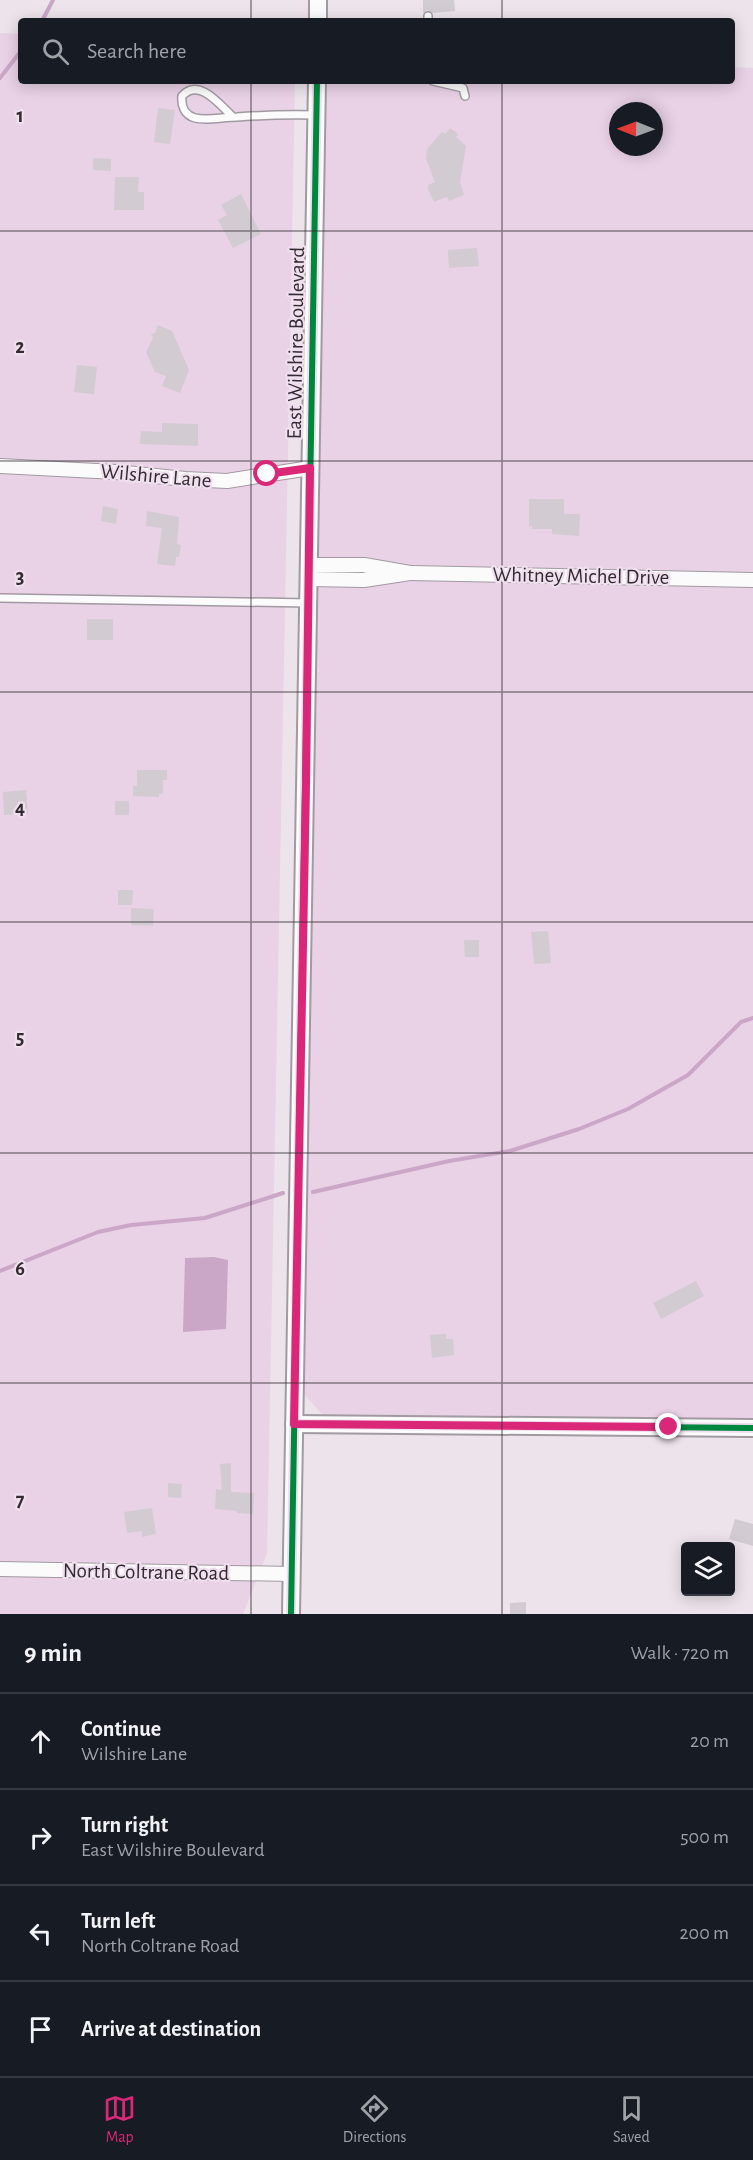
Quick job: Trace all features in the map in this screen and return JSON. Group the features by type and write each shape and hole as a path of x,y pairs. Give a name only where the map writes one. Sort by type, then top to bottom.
{"street":[{"path":"318,0 318,18"},
{"name":"East Wilshire Boulevard","path":"291,1614 317,84"},
{"name":"Wilshire Lane","path":"0,466 116,472 227,482 310,468"},
{"name":"Whitney Michel Drive","path":"309,572 364,580 410,573 753,580"},
{"path":"294,1424 753,1428"},
{"name":"North Coltrane Road","path":"0,1569 291,1574"}],"lane":[{"path":"446,84 463,88 465,96"},
{"path":"232,117 210,96 198,89 191,90 182,96 183,108 188,115 195,118 232,117 283,114 316,115"},
{"path":"0,598 309,603"}],"shaded area":[{"path":"0,33 18,34 18,84 295,84 267,1553 243,1614 0,1614"},
{"path":"735,67 753,68 753,1419 323,1415 302,1392 324,84 735,84"},
{"path":"214,1257 228,1260 226,1329 183,1332 185,1258"}],"building":[{"path":"423,0 454,0 455,11 432,13 427,10 423,13"},
{"path":"158,108 175,110 170,144 154,142"},
{"path":"450,128 458,134 456,137 466,146 460,182 464,195 449,201 447,197 434,202 428,189 428,185 435,182 426,159 427,149 442,132 445,134"},
{"path":"93,158 111,159 111,171 93,170"},
{"path":"115,177 139,177 138,192 144,192 144,210 114,210"},
{"path":"241,194 261,234 233,248 218,220 227,215 221,205"},
{"path":"477,248 479,266 449,268 448,250"},
{"path":"158,325 172,331 189,370 180,393 162,386 166,376 155,372 146,352 153,338 151,334 155,333"},
{"path":"77,365 97,367 94,394 74,392"},
{"path":"162,423 198,424 198,446 140,444 141,431 162,432"},
{"path":"529,499 564,499 564,514 580,514 579,536 552,534 552,529 532,529 532,526 529,526"},
{"path":"103,506 118,509 116,524 101,521"},
{"path":"147,511 179,517 177,544 181,545 175,566 157,564 162,528 146,526"},
{"path":"87,619 113,619 113,640 87,640"},
{"path":"137,770 167,770 167,780 163,780 163,794 159,794 159,797 133,796 133,786 137,786"},
{"path":"26,790 28,814 4,815 3,792"},
{"path":"115,801 129,801 129,815 115,815"},
{"path":"118,890 133,890 132,905 118,905"},
{"path":"131,908 154,909 153,926 131,925"},
{"path":"548,931 551,963 534,964 531,932"},
{"path":"464,940 479,940 479,957 465,957"},
{"path":"696,1281 704,1296 661,1319 653,1303"},
{"path":"446,1334 446,1339 453,1339 454,1355 432,1358 430,1335"},
{"path":"231,1463 231,1492 254,1493 253,1514 215,1509 216,1489 222,1490 220,1464"},
{"path":"168,1483 182,1484 181,1498 168,1497"},
{"path":"152,1508 156,1534 142,1537 142,1531 127,1533 124,1512"},
{"path":"735,1519 753,1524 753,1546 729,1539"},
{"path":"526,1602 526,1614 510,1614 510,1603"}],"waterway":[{"path":"44,18 53,0"},
{"path":"0,78 18,55"},
{"path":"313,1192 449,1161 510,1151 579,1129 628,1109 688,1075 741,1022 753,1018"},
{"path":"0,1271 98,1232 131,1225 205,1218 283,1193"}],"cycle path":[{"path":"291,1614 317,84"},
{"path":"294,1424 753,1428"}],"route":[{"path":"267,474 310,468 294,1424 669,1427"}]}
